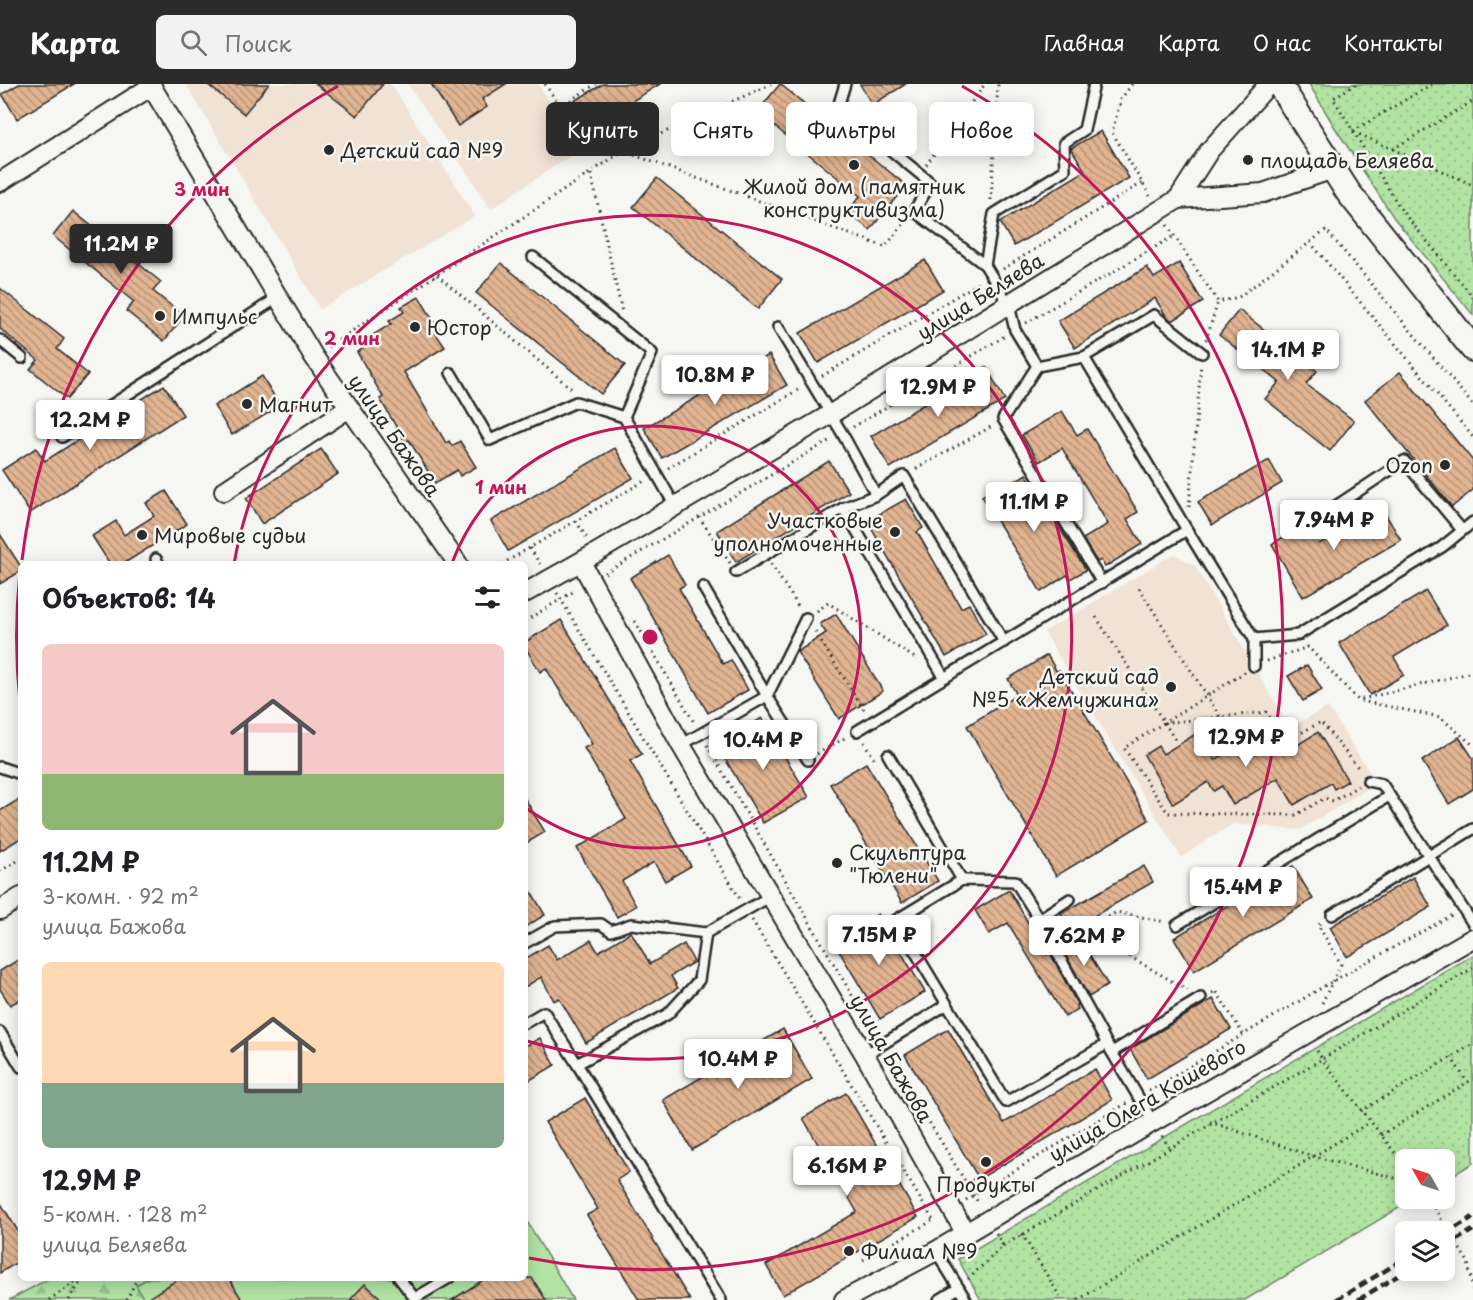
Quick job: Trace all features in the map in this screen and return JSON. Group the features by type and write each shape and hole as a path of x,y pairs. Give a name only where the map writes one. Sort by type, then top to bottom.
{"street":[{"name":"улица Беляева","path":"528,591 831,414 1178,199 1209,151 1269,84"},
{"path":"1279,84 1348,192 1473,350"},
{"path":"0,182 151,85"},
{"name":"улица Бажова","path":"151,85 314,357 456,561"},
{"name":"улица Беляева","path":"1178,199 1263,193 1333,169"},
{"path":"224,491 349,408"},
{"name":"улица Бажова","path":"588,558 681,745 865,1055 966,1233"},
{"path":"0,910 18,899"},
{"name":"улица Олега Кошевого","path":"844,1300 936,1251 1153,1122 1473,938"}],"lane":[{"path":"845,84 838,107 931,183 914,211 985,265 1009,305 1015,330 1037,366"},
{"path":"985,265 994,214 1065,170 1064,143 1084,130 1094,84"},
{"path":"533,257 652,353 624,417"},
{"path":"62,437 277,298"},
{"path":"1102,583 1003,419 1037,366 1084,357 1154,315 1202,353"},
{"path":"778,327 831,414 876,495"},
{"path":"0,340 22,358"},
{"path":"1084,357 1254,639 1254,666"},
{"path":"451,373 490,440 576,402 624,417 675,506"},
{"path":"1318,518 1404,461 1462,530"},
{"path":"736,572 843,508 876,495 904,476 1004,642"},
{"path":"843,508 944,677"},
{"path":"1254,639 1298,635 1442,547 1473,522"},
{"path":"857,731 1187,530"},
{"path":"704,586 767,696 808,760"},
{"path":"681,745 767,696 806,618"},
{"path":"888,755 962,880"},
{"path":"0,767 18,773"},
{"path":"1368,781 1382,784 1473,924"},
{"path":"1178,925 1389,796"},
{"path":"1332,915 1473,830"},
{"path":"1153,1122 1110,1048 1039,919 1015,881 962,880 896,920 1006,1102 1110,1048 1201,998"},
{"path":"528,942 555,926 601,924 610,931 631,924 706,933 771,896"},
{"path":"1039,919 1070,899"},
{"path":"577,1064 668,1014 699,980 706,933"},
{"path":"865,1055 946,1005"},
{"path":"528,1021 544,1012 721,1300"},
{"path":"0,1032 18,1062"},
{"path":"936,1251 966,1300"},
{"path":"401,1281 415,1299 444,1281"},
{"path":"939,1300 959,1288"}],"path":[{"path":"545,84 557,102"},
{"path":"568,102 596,84"},
{"path":"659,135 771,84"},
{"path":"920,174 985,84"},
{"path":"990,208 998,84"},
{"path":"1132,84 1121,99 1112,132 1158,212 1218,302"},
{"path":"1356,84 1333,98 1402,211 1473,297"},
{"path":"1353,131 1432,84"},
{"path":"1393,149 1473,101"},
{"path":"1353,131 1473,185"},
{"path":"314,357 616,156"},
{"path":"637,156 885,247 914,211"},
{"path":"591,174 624,320"},
{"path":"1218,302 1239,297 1326,230 1473,405"},
{"path":"1310,242 1473,436"},
{"path":"437,275 593,407"},
{"path":"1187,530 1202,353 1218,302"},
{"path":"904,476 1003,419"},
{"path":"699,517 736,572"},
{"path":"576,521 588,558"},
{"path":"530,548 933,1220"},
{"path":"766,556 871,722"},
{"path":"1139,588 1234,739"},
{"path":"806,618 828,603 944,677"},
{"path":"630,612 882,1045 974,1196"},
{"path":"1096,617 1176,741"},
{"path":"1164,723 1266,712 1286,741 1321,722 1368,781 1333,801 1325,798 1296,816 1168,813 1124,748 1254,666 1308,647 1358,700 1440,717 1473,745"},
{"path":"1358,700 1473,672"},
{"path":"808,760 857,731 875,760"},
{"path":"0,871 18,861"},
{"path":"863,1260 1243,1034 1464,908"},
{"path":"1053,944 1117,912 1178,925"},
{"path":"1083,929 1201,998 1216,991 1243,1034"},
{"path":"1395,1153 1322,1059 1473,968"},
{"path":"1361,1111 1473,1044"},
{"path":"1451,1057 1467,1082"},
{"path":"1381,1135 1473,1079"},
{"path":"1210,1122 1312,1156 1395,1178"},
{"path":"1077,1300 1370,1122"},
{"path":"1435,1209 1468,1262 1473,1290"},
{"path":"1022,1234 1062,1300"},
{"path":"49,1300 78,1281"},
{"path":"69,1300 80,1281"},
{"path":"127,1300 136,1281"}],"shaded area":[{"name":"Детский сад №9","path":"186,84 391,84 475,216 320,309"},
{"path":"408,84 538,84 550,102 546,102 546,156 570,156 491,209"},
{"name":"Детский сад №5 «Жемчужина»","path":"1174,554 1195,566 1287,723 1298,723 1328,707 1370,773 1367,789 1300,830 1233,824 1181,857 1044,632"}],"green space":[{"path":"1309,84 1473,84 1473,315 1394,218"},
{"path":"1473,955 1473,1163 1455,1174 1455,1149 1395,1149 1395,1209 1397,1209 1245,1300 981,1300 958,1259"},
{"path":"528,1223 573,1300 144,1300 136,1285 143,1281 528,1281"},
{"path":"44,1281 143,1281 136,1285 144,1300 9,1300"}],"building":[{"path":"19,84 74,84 17,119 2,94"},
{"path":"207,84 269,84 244,114"},
{"path":"316,84 383,84 357,116"},
{"path":"431,84 506,84 482,99 487,107 458,126"},
{"path":"603,84 660,84 631,102 573,102"},
{"path":"780,84 802,102 786,102 786,136 774,126 774,102 765,102"},
{"path":"860,84 906,84 877,102 870,102"},
{"path":"1101,131 1129,178 1014,246 1000,222 1085,171 1071,148"},
{"path":"811,156 870,156 906,185 870,230 847,212 860,196"},
{"path":"657,178 782,279 758,309 633,207"},
{"path":"73,211 161,282 153,291 184,316 164,341 126,311 134,302 53,236"},
{"path":"925,260 943,290 818,363 800,333"},
{"path":"501,263 625,365 601,394 476,293"},
{"path":"1179,263 1203,302 1172,321 1166,316 1155,298 1075,348 1058,321 1147,267 1154,278"},
{"path":"0,288 64,339 57,349 88,374 67,399 30,369 38,360 0,329"},
{"path":"419,297 440,331 436,334 445,347 404,372 446,443 449,441 452,446 460,441 476,467 460,476 457,470 435,483 409,440 405,442 380,399 383,397 357,352 376,340 373,335 391,324 389,321 404,312 401,307"},
{"path":"1239,310 1317,371 1306,384 1354,421 1330,451 1265,399 1279,382 1219,335"},
{"path":"769,355 787,385 662,458 644,428"},
{"path":"986,367 1005,400 890,468 871,436"},
{"path":"1400,372 1473,461 1473,490 1452,507 1365,400"},
{"path":"262,376 280,406 232,435 214,406"},
{"path":"164,385 183,415 30,513 2,470 36,448 45,461"},
{"path":"1062,411 1077,435 1087,429 1138,512 1127,519 1142,544 1105,567 1101,560 1097,562 1083,539 1108,524 1062,448 1039,462 1022,435"},
{"path":"615,448 633,478 508,551 491,521"},
{"path":"321,449 338,474 262,524 246,498"},
{"path":"1269,460 1282,483 1212,525 1198,502"},
{"path":"829,461 849,492 736,562 717,531"},
{"path":"1026,474 1086,570 1070,579 1067,575 1041,592 982,496 997,487 1000,491"},
{"path":"166,491 187,524 128,561 108,561 92,536 116,521 124,535 154,516 146,503"},
{"path":"906,499 923,528 917,532 961,608 969,604 986,634 946,657 867,521"},
{"path":"1381,507 1401,540 1303,597 1272,544 1307,523 1319,544"},
{"path":"0,534 18,562 18,573 0,584"},
{"path":"668,555 685,585 679,588 723,664 731,660 748,690 708,713 630,578"},
{"path":"1426,591 1447,625 1394,657 1404,675 1370,695 1339,643"},
{"path":"836,614 883,691 839,719 797,652 826,633 820,624"},
{"path":"561,620 642,754 630,761 691,866 665,881 654,862 622,881 636,906 617,917 577,848 626,819 584,748 592,744 546,668 540,672 528,652 528,640"},
{"path":"1047,655 1057,672 1059,670 1149,820 1056,876 967,726 1017,695 1008,679"},
{"path":"1307,665 1322,690 1303,701 1288,676"},
{"path":"762,718 809,797 763,823 717,745"},
{"path":"1199,732 1215,760 1260,732 1271,750 1278,746 1283,754 1318,732 1348,781 1334,789 1331,783 1294,805 1278,778 1233,805 1222,786 1214,791 1208,782 1173,804 1144,755 1158,746 1163,754"},
{"path":"1459,737 1473,758 1473,789 1449,804 1422,761"},
{"path":"866,763 938,881 902,903 830,784"},
{"path":"18,800 18,840 0,851 0,811"},
{"path":"528,804 545,832 528,842"},
{"path":"1144,866 1153,882 1070,930 1061,914"},
{"path":"1293,866 1313,899 1194,971 1174,938"},
{"path":"1413,877 1431,907 1347,957 1330,927"},
{"path":"528,886 545,915 528,925"},
{"path":"1009,890 1047,955 1050,953 1077,1004 1078,1009 1065,1017 1008,923 989,934 975,910"},
{"path":"878,914 925,992 880,1019 833,941"},
{"path":"631,932 650,964 684,944 694,962 671,976 678,988 586,1043 559,998 554,1001 541,977 528,985 528,957 548,945 557,960 591,940 598,952"},
{"path":"1078,936 1108,985 1089,997 1061,946"},
{"path":"18,960 18,1001 10,1005 0,989 0,971"},
{"path":"1213,999 1231,1029 1147,1079 1130,1049"},
{"path":"783,1029 812,1079 692,1150 663,1100"},
{"path":"948,1029 1004,1123 1095,1069 1112,1100 979,1179 905,1055"},
{"path":"540,1038 555,1065 528,1081 528,1044"},
{"path":"846,1093 918,1217 783,1295 766,1265 857,1212 803,1118"},
{"path":"585,1098 629,1172 617,1180 690,1300 639,1300 587,1215 598,1209 545,1122"},
{"path":"0,1202 18,1231 18,1262 0,1273"},
{"path":"528,1278 532,1278 546,1300 452,1300 481,1281 528,1281"},
{"path":"175,1281 231,1281 242,1300 145,1300"},
{"path":"365,1284 383,1300 350,1300"}],"railway":[{"path":"1455,1228 1473,1217"},
{"path":"1455,1241 1473,1230"},
{"path":"1336,1300 1395,1265"},
{"path":"1358,1300 1395,1277"}],"place":[{"name":"Детский сад №9","path":"329,150"},
{"name":"площадь Беляева","path":"1248,160"},
{"name":"Жилой дом (памятник конструктивизма)","path":"854,165"},
{"name":"Импульс","path":"160,316"},
{"name":"Юстор","path":"415,327"},
{"name":"Магнит","path":"247,404"},
{"name":"Ozon","path":"1445,465"},
{"name":"Участковые уполномоченные","path":"895,532"},
{"name":"Мировые судьи","path":"142,535"},
{"name":"Детский сад №5 «Жемчужина»","path":"1171,687"},
{"name":"Скульптура \"Тюлени\"","path":"837,863"},
{"name":"Продукты","path":"986,1162"},
{"name":"Филиал №9","path":"849,1251"}]}
